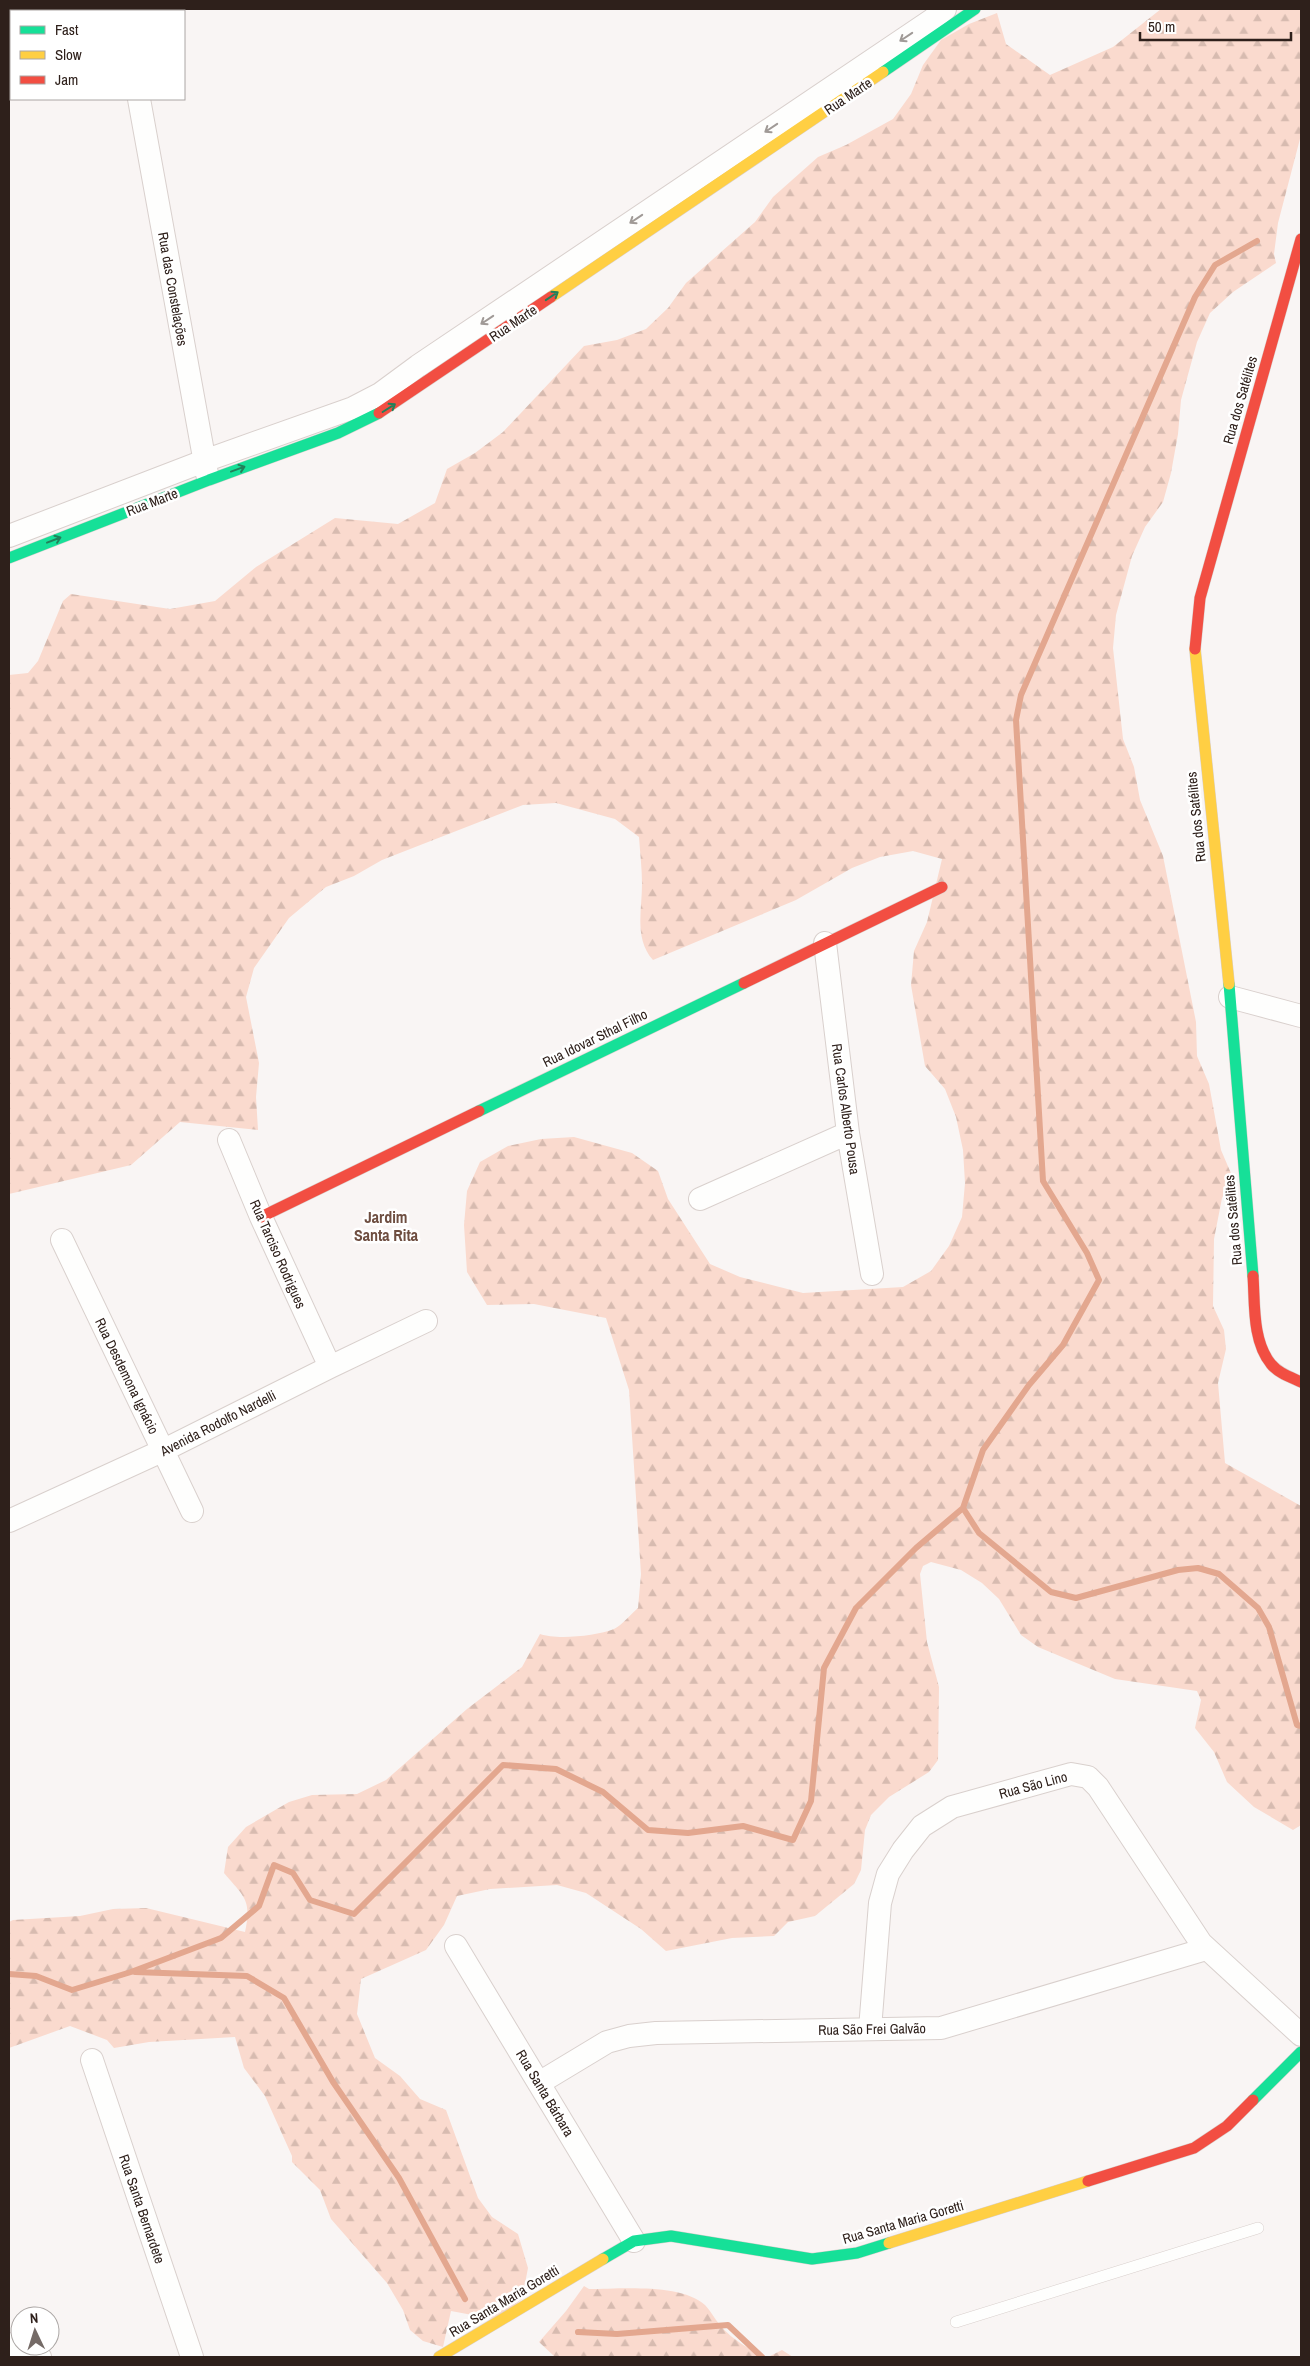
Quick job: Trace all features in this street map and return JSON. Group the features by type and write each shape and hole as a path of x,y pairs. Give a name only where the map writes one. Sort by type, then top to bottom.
{"street":[{"name":"Rua Marte","path":"9,558 206,470 353,408 380,394 426,361 932,20 945,9"},
{"name":"Rua Marte","path":"9,536 206,470 338,433 390,408 975,9"},
{"name":"Rua das Constelações","path":"139,100 206,470"},
{"name":"Rua dos Satélites","path":"1301,239 1200,598 1194,654 1230,996 1257,1329 1264,1356 1278,1372 1301,1382"},
{"name":"Rua Idovar Sthal Filho","path":"261,1218 942,887"},
{"name":"Rua Carlos Alberto Pousa","path":"825,943 848,1133 872,1274"},
{"path":"1230,996 1301,1016"},
{"path":"700,1199 848,1133"},
{"name":"Rua Tarciso Rodrigues","path":"229,1140 261,1218 330,1367"},
{"name":"Rua Desdemona Ignácio","path":"62,1240 192,1511"},
{"name":"Avenida Rodolfo Nardelli","path":"9,1521 164,1450 426,1321"},
{"name":"Rua São Lino","path":"870,2029 880,1903 888,1874 903,1850 922,1826 952,1807 1072,1774 1088,1777 1098,1787 1206,1949 1301,2035"},
{"name":"Rua Santa Bárbara","path":"456,1946 634,2241"},
{"name":"Rua São Frei Galvão","path":"539,2083 607,2042 629,2036 656,2033 941,2028 1206,1949"},
{"name":"Rua Santa Maria Goretti","path":"439,2357 634,2241 671,2236 812,2259 857,2253 1194,2148 1227,2126 1301,2052"},
{"name":"Rua Santa Bernardete","path":"92,2060 192,2357"},
{"path":"9,2344 40,2357"}],"lane":[{"path":"956,2322 1258,2228"}],"green space":[{"path":"1161,9 1301,9 1301,135 1278,223 1274,254 1276,263 1233,292 1210,313 1197,342 1181,400 1178,434 1171,473 1163,502 1145,527 1132,556 1116,615 1113,648 1123,739 1134,767 1140,800 1163,856 1196,1022 1197,1056 1209,1084 1221,1150 1233,1178 1222,1198 1214,1239 1213,1306 1224,1330 1226,1349 1218,1383 1225,1463 1301,1506 1301,1825 1293,1830 1254,1807 1227,1782 1214,1752 1195,1728 1201,1700 1197,1691 1115,1679 1038,1647 1021,1635 999,1599 982,1583 961,1570 931,1562 923,1566 920,1574 927,1642 939,1687 938,1760 929,1772 889,1797 871,1815 865,1830 861,1870 854,1884 815,1916 788,1922 774,1936 732,1938 666,1951 641,1929 586,1893 557,1885 490,1889 457,1896 444,1925 426,1950 361,1979 357,2014 375,2058 400,2076 420,2099 446,2110 478,2198 492,2217 518,2234 528,2268 522,2299 499,2320 451,2311 443,2347 423,2341 410,2330 403,2310 387,2283 331,2219 320,2190 292,2162 292,2156 265,2096 244,2068 235,2037 149,2042 114,2048 107,2040 70,2026 9,2048 9,1922 13,1920 80,1916 113,1909 146,1908 245,1932 247,1905 245,1899 224,1873 228,1847 246,1827 289,1802 312,1795 357,1794 386,1780 467,1709 522,1667 540,1634 566,1637 614,1629 638,1608 641,1574 629,1390 606,1318 534,1304 487,1305 467,1272 464,1225 467,1191 480,1162 508,1146 541,1139 574,1137 632,1153 658,1171 668,1199 710,1264 740,1277 803,1293 903,1287 931,1271 949,1246 962,1217 965,1183 963,1150 956,1117 945,1089 925,1066 911,985 914,951 927,922 942,859 913,851 880,857 852,868 796,900 653,960 647,952 641,934 642,878 639,837 615,819 556,803 523,805 382,860 354,876 326,887 289,918 254,968 246,997 259,1063 256,1097 258,1130 180,1122 131,1165 9,1194 9,675 28,673 38,661 63,601 71,594 170,609 215,601 256,567 335,518 398,524 435,503 447,469 475,453 503,432 584,346 617,340 646,329 668,308 686,283 755,222 773,197 818,157 846,145 893,119 911,94 923,65 941,40 969,24 997,13 1006,44 1050,75 1113,47"},
{"path":"584,2286 589,2289 633,2288 666,2290 694,2298 705,2305 725,2331 736,2340 749,2349 768,2357 555,2357 539,2342 566,2311"},
{"path":"782,2350 793,2357 768,2357"}],"waterway":[{"path":"9,1974 36,1976 72,1990 131,1972 221,1938 259,1906 274,1865 293,1873 310,1900 354,1914 503,1765 556,1769 603,1792 648,1830 688,1833 743,1826 793,1840 811,1801 824,1668 856,1608 916,1548 963,1508 983,1450 1029,1385 1063,1345 1099,1280 1087,1253 1043,1181 1016,720 1021,695 1195,297 1215,265 1257,241"},
{"path":"963,1508 979,1533 1051,1592 1076,1598 1178,1570 1198,1568 1219,1574 1258,1608 1269,1627 1297,1725 1301,1726"},
{"path":"135,1972 247,1976 284,1998 333,2082 399,2178 465,2299"},
{"path":"578,2332 617,2334 728,2325 762,2357"}],"traffic: fast":[{"path":"883,72 975,9"},
{"path":"9,558 209,480 338,433 379,413"},
{"path":"479,1111 744,983"},
{"path":"1229,984 1253,1276"},
{"path":"1253,2100 1301,2052"},
{"path":"603,2259 634,2241 671,2236 812,2259 857,2253 889,2243"}],"traffic: slow":[{"path":"551,297 883,72"},
{"path":"1195,649 1229,984"},
{"path":"889,2243 1088,2181"},
{"path":"439,2357 603,2259"}],"traffic: jam":[{"path":"1195,649 1200,598 1301,239"},
{"path":"379,413 551,297"},
{"path":"744,983 942,887"},
{"path":"261,1217 479,1111"},
{"path":"1253,1276 1257,1333 1260,1344 1265,1355 1277,1370 1301,1382"},
{"path":"1088,2181 1194,2148 1227,2126 1253,2100"}],"district":[{"name":"Jardim Santa Rita","path":"386,1226"}]}
